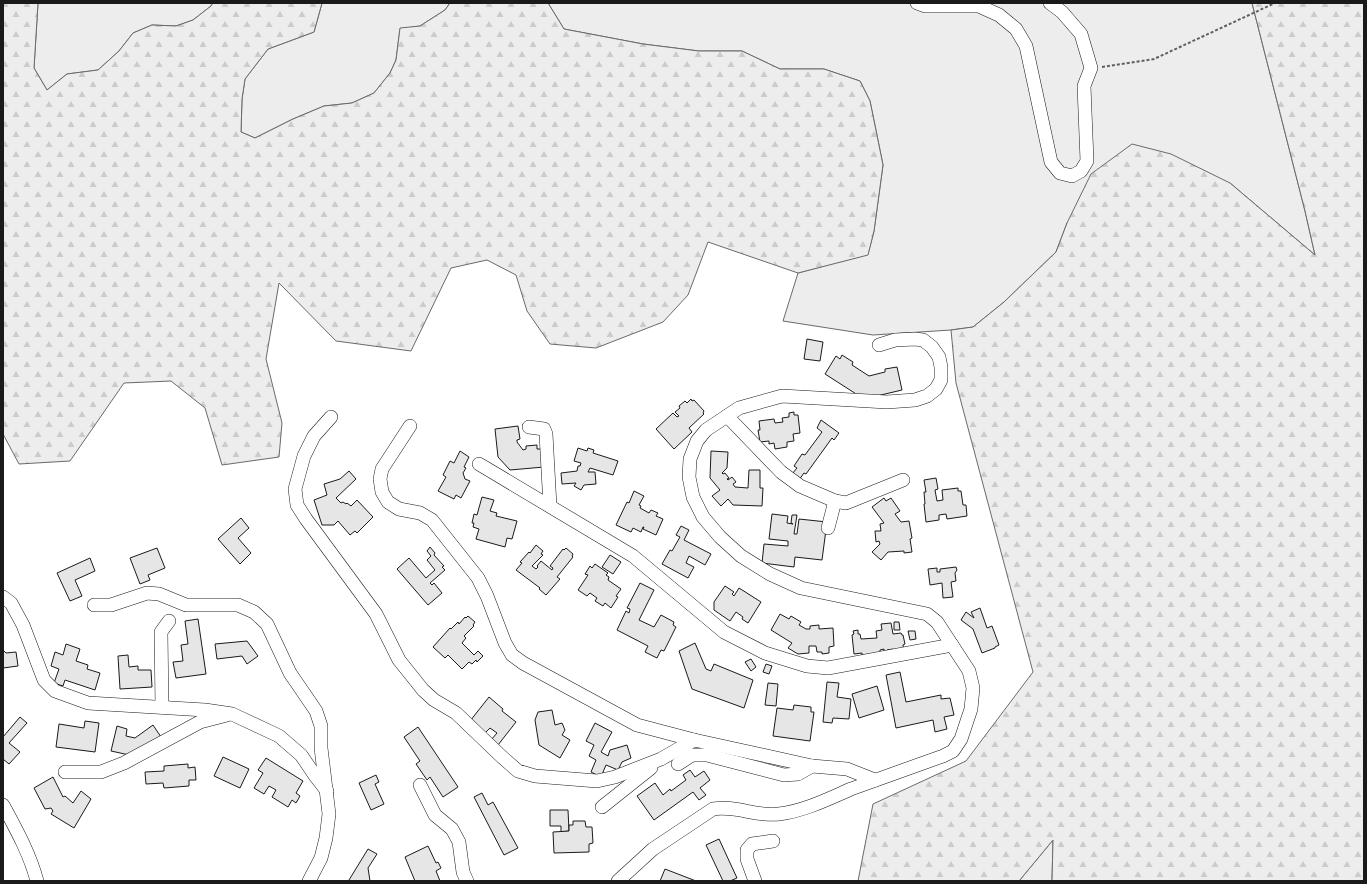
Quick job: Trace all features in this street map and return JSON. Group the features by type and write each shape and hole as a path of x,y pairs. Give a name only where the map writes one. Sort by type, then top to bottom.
{"street":[{"path":"917,3 925,6 979,6 999,15 1016,29 1026,46 1051,162 1060,174 1072,176 1081,171 1087,161 1084,86 1091,68 1081,34 1062,12 1050,3"},
{"path":"618,881 653,848 713,809 724,807 767,815 796,811 875,780 943,756 953,750 962,739 971,709 973,688 969,671 937,622 927,614 801,588 770,574 741,556 720,537 703,516 693,497 689,477 690,459 697,441 706,430 739,408 782,396 887,402 915,400 927,396 936,390 941,380 941,367 938,357 932,347 923,340 915,339 895,340 879,345"},
{"path":"727,416 781,472 800,486 835,501 846,503 904,480"},
{"path":"331,417 314,436 304,456 295,489 297,505 376,614 399,660 423,690 434,700 456,713 502,757 518,770 535,776 597,781 615,777 662,759"},
{"path":"410,426 382,469 380,479 382,492 388,502 399,509 420,513 432,520 478,578 487,596 505,643 512,655 637,725 694,740 812,766 847,769 875,780"},
{"path":"529,427 544,429 546,434 550,506"},
{"path":"478,464 633,556 724,632 765,654 807,666 828,668 952,645"},
{"path":"828,528 835,501"},
{"path":"94,605 111,605 147,593 159,594 186,604 238,605 254,612 267,624 290,673 316,711 322,726 321,748 329,814 326,838 321,858 309,881"},
{"path":"3,597 11,603 14,608 44,680 55,691 88,703 205,710 232,714 279,736 301,755 327,790"},
{"path":"162,707 161,632 169,621"},
{"path":"65,772 101,772 124,763 200,722 232,714"},
{"path":"602,807 662,759 694,740"},
{"path":"678,764 692,755 706,755 784,775 798,774 812,766"},
{"path":"420,785 435,814 452,829 456,835 463,872 467,881"},
{"path":"3,805 18,831 37,881"},
{"path":"755,881 747,859 747,850 752,844 773,842"}],"path":[{"path":"1091,68 1154,59 1275,3"}],"shaded area":[{"path":"38,3 213,3 193,20 176,26 152,25 133,33 119,51 98,70 67,74 47,90 34,68"},
{"path":"322,3 450,3 445,10 420,26 400,29 396,60 390,73 374,93 352,103 324,106 293,119 255,138 241,132 242,99 245,79 268,49 314,32"},
{"path":"548,3 1252,3 1315,255 1230,183 1067,223 1056,252 1004,302 973,327 951,330 873,335 783,321 798,273 868,254 874,231 883,165 870,101 860,81 824,69 780,69 742,51 699,51 643,44 564,29"},
{"path":"1053,840 1052,881 1019,881"}],"green space":[{"path":"3,3 38,3 34,68 47,90 67,74 98,70 119,51 133,33 152,25 176,26 193,20 213,3 322,3 314,32 268,49 245,79 242,99 241,132 255,138 293,119 324,106 352,103 374,93 390,73 396,60 400,28 420,26 445,10 450,3 548,3 564,29 643,44 699,51 742,51 780,69 824,69 860,81 870,101 883,165 874,231 868,255 798,273 708,242 688,295 663,322 596,348 550,344 527,311 516,275 487,260 451,268 411,351 336,341 279,283 266,359 282,423 279,457 222,465 205,408 171,381 124,383 70,461 19,464 3,434"},
{"path":"1252,3 1364,3 1364,881 1052,881 1053,840 1019,881 858,881 873,804 966,761 1033,672 956,383 951,330 973,327 1004,302 1056,252 1067,223 1091,174 1132,144 1171,154 1230,183 1315,255"}],"building":[{"path":"807,339 823,342 820,361 804,359"},
{"path":"842,355 853,362 852,365 869,376 885,372 885,369 897,367 902,390 864,399 825,374 836,356 840,359"},
{"path":"691,399 692,401 694,400 704,411 704,414 689,428 692,432 674,449 656,429 673,413 677,417 679,416 675,412 680,408 679,406 685,401 687,403"},
{"path":"794,412 794,415 798,415 800,433 793,434 794,441 787,442 787,447 775,449 774,443 769,444 769,441 760,442 758,430 760,430 759,421 774,419 775,423 783,422 782,418 789,417 789,413"},
{"path":"821,420 839,433 834,440 832,438 806,474 804,473 799,480 792,474 797,468 794,466 802,454 805,455 822,432 817,428"},
{"path":"518,426 520,439 517,440 517,442 523,450 526,449 526,446 537,445 537,449 542,449 544,467 510,470 498,457 495,429"},
{"path":"578,448 587,451 588,448 594,450 593,453 618,461 613,475 590,468 588,472 595,472 596,484 584,485 581,490 574,486 576,483 562,484 561,473 577,471 578,466 580,466 581,463 574,461"},
{"path":"460,451 469,457 463,473 465,479 470,481 461,498 456,495 454,499 438,491 446,477 443,475 450,461 454,463"},
{"path":"711,451 728,452 727,468 722,473 725,473 729,478 727,479 728,480 732,477 736,482 733,484 735,487 748,488 749,470 760,470 760,488 763,488 762,506 733,505 728,499 721,506 712,496 720,490 710,478"},
{"path":"349,471 356,479 336,498 341,503 347,503 351,506 357,500 373,517 357,533 355,531 350,535 338,521 334,525 322,525 314,500 327,495 324,484 340,479"},
{"path":"936,478 938,489 935,490 937,501 943,500 942,490 958,488 958,491 961,491 963,505 966,505 967,516 947,519 946,514 939,515 939,520 926,522 924,492 926,492 924,480"},
{"path":"634,491 644,496 639,505 641,506 640,508 649,513 651,510 658,513 656,516 663,519 656,535 643,529 644,527 641,532 633,528 631,532 616,525"},
{"path":"482,497 494,500 490,511 497,513 496,516 517,521 512,539 507,538 505,547 476,539 479,529 473,527 474,523 472,523 474,514 477,515"},
{"path":"884,498 886,501 891,498 900,511 895,514 901,522 909,521 912,538 910,539 912,552 888,552 881,560 872,552 880,544 879,541 876,542 875,531 881,531 880,524 884,523 872,507"},
{"path":"772,514 788,516 787,523 793,524 791,523 792,515 797,515 794,534 797,534 799,519 827,522 822,560 795,557 794,567 762,563 764,544 788,546 788,541 769,539"},
{"path":"241,518 249,528 238,538 251,553 240,564 218,539"},
{"path":"681,526 689,530 684,540 711,554 705,565 689,556 686,563 694,567 688,578 662,564 680,537 676,535"},
{"path":"536,545 543,551 541,554 543,555 532,566 536,569 541,561 552,570 553,568 550,566 563,549 564,550 566,548 573,554 573,557 557,577 560,579 546,595 539,589 540,588 516,570 522,563 520,562"},
{"path":"430,547 435,553 434,555 444,566 442,567 445,570 430,583 432,585 434,583 442,593 428,605 397,569 409,558 426,578 435,570 427,560 431,556 427,551"},
{"path":"157,548 165,568 148,575 150,580 140,584 130,558"},
{"path":"610,555 621,562 613,574 602,567"},
{"path":"90,558 95,571 75,580 82,596 70,601 57,573"},
{"path":"595,564 608,573 606,575 609,577 608,580 621,589 611,608 605,603 603,606 595,601 597,598 590,593 587,596 578,590 588,575 585,574 590,566 592,568"},
{"path":"956,567 956,581 951,582 953,597 943,598 942,583 930,585 928,569 937,568 937,572 940,572 940,569"},
{"path":"640,583 654,590 639,620 654,627 661,615 674,622 673,625 676,627 664,651 661,650 657,658 645,652 648,646 617,630 626,611 629,613 630,609 627,608"},
{"path":"725,586 734,592 732,594 734,596 739,588 761,602 748,623 736,612 730,621 714,610 714,602"},
{"path":"980,608 987,628 992,626 999,645 982,653 973,629 961,620 966,612 974,618 971,612"},
{"path":"780,614 789,619 791,616 801,622 799,625 806,629 810,629 810,626 819,625 819,629 833,628 834,646 829,647 829,653 822,654 822,652 817,652 816,646 809,646 809,653 798,654 788,648 792,643 771,630"},
{"path":"468,616 475,622 473,625 474,626 464,636 466,638 462,643 474,655 478,651 483,656 477,662 476,660 472,664 469,662 462,669 448,655 445,658 433,647 450,628 451,629 458,622 459,624 465,617 466,618"},
{"path":"198,619 206,674 176,678 173,662 183,661 181,645 188,644 185,621"},
{"path":"894,622 899,622 900,630 894,630"},
{"path":"891,623 893,634 901,633 903,635 905,644 903,645 904,652 894,653 893,649 884,652 884,649 880,650 880,653 862,655 862,653 854,654 853,631 858,630 858,634 860,634 861,639 877,638 876,631 882,630 881,624"},
{"path":"908,631 915,631 916,639 910,640"},
{"path":"247,641 258,656 247,664 242,656 217,659 215,644"},
{"path":"695,643 706,669 711,671 714,664 753,680 744,708 692,689 679,651"},
{"path":"66,644 80,649 76,661 88,665 87,669 100,673 95,690 65,680 63,686 54,683 59,669 51,666 55,652 63,655"},
{"path":"3,650 6,653 16,652 18,666 3,668"},
{"path":"128,655 129,667 138,666 138,670 151,670 152,687 120,689 118,656"},
{"path":"751,659 756,667 751,671 745,662"},
{"path":"766,664 772,666 769,674 763,672"},
{"path":"900,672 906,702 941,695 941,699 950,698 954,715 944,717 947,729 935,732 933,720 896,728 886,675"},
{"path":"827,682 839,683 837,697 851,699 849,719 833,718 832,723 823,722"},
{"path":"768,683 778,684 776,706 765,705"},
{"path":"877,686 884,710 859,718 852,694"},
{"path":"489,697 503,709 502,711 516,722 498,745 491,740 497,733 490,728 485,733 470,721"},
{"path":"794,705 811,707 811,712 814,712 810,741 773,736 777,708 793,710"},
{"path":"552,710 555,725 562,723 565,730 562,735 570,740 560,758 539,745 535,720 538,712"},
{"path":"20,717 27,723 9,743 20,752 9,764 3,759 3,737"},
{"path":"85,721 99,723 95,752 56,747 59,724 84,728"},
{"path":"595,723 612,732 601,752 608,756 610,750 627,745 631,758 622,762 618,770 606,765 601,777 591,772 596,760 589,756 594,745 586,741"},
{"path":"153,725 161,737 134,756 111,751 117,726 127,729 126,736 135,738"},
{"path":"418,727 458,787 443,797 430,777 427,780 416,764 420,761 404,737"},
{"path":"223,757 249,769 240,788 214,776"},
{"path":"266,758 303,781 296,793 300,796 296,803 292,800 288,807 272,797 276,790 269,786 264,794 254,788 263,773 258,770"},
{"path":"188,764 188,768 195,767 196,780 189,780 189,786 164,788 163,783 146,784 145,772 164,771 164,766"},
{"path":"690,770 695,777 704,771 710,780 700,788 706,795 699,800 693,792 654,820 637,796 655,783 663,795 670,789 671,791 686,780 683,775"},
{"path":"376,775 379,782 375,784 384,804 371,810 359,783"},
{"path":"53,777 63,797 65,796 73,803 81,791 91,799 74,828 51,814 53,811 51,808 45,809 34,788"},
{"path":"482,793 488,805 493,802 518,848 504,855 474,797"},
{"path":"550,810 568,810 569,831 561,832 561,826 550,826"},
{"path":"573,821 585,821 586,827 592,827 593,843 589,844 589,852 554,853 553,832 569,831 569,825 573,825"},
{"path":"719,839 737,878 730,881 723,881 706,845"},
{"path":"428,846 436,863 438,862 441,868 436,871 440,881 415,881 405,857"},
{"path":"368,849 377,854 368,868 370,881 350,881 349,880"},
{"path":"665,869 696,881 660,881"}]}
